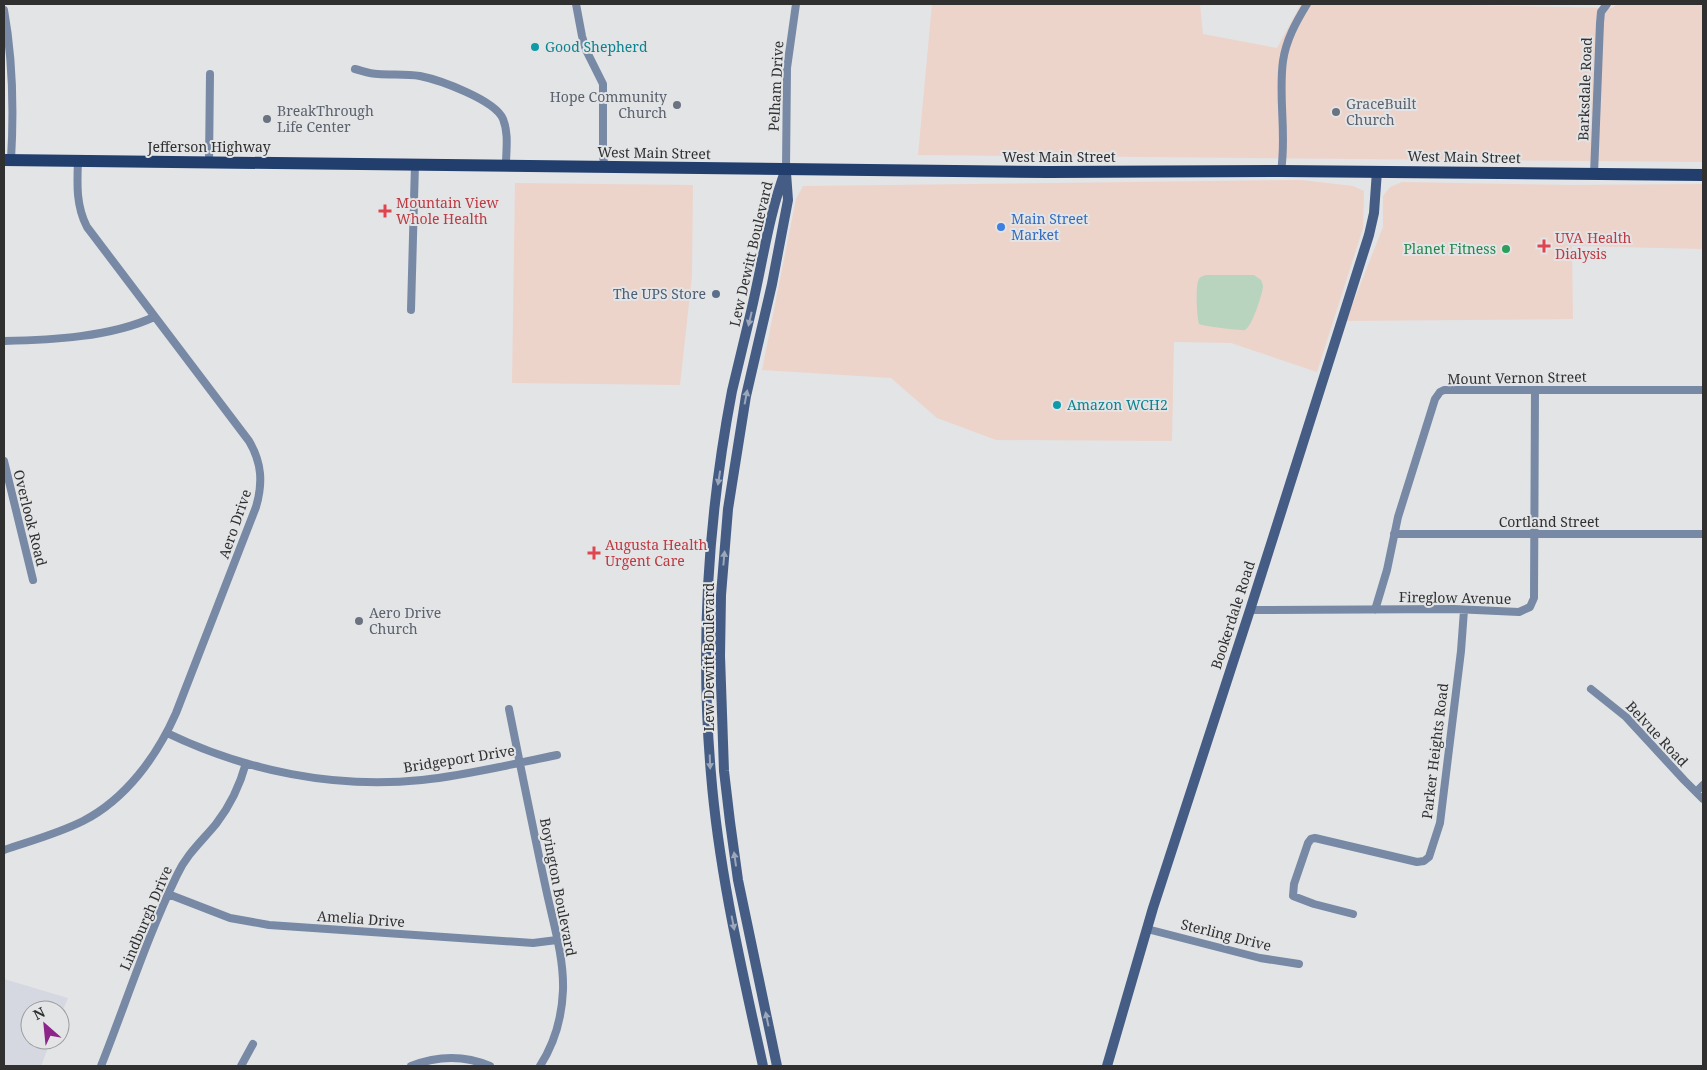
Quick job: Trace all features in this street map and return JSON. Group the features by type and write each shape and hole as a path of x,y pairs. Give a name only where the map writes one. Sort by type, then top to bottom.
{"main road":[{"name":"Jefferson Highway","path":"7,160 415,164"},
{"name":"West Main Street","path":"415,164 786,170 1148,173 1377,171 1703,175"},
{"name":"Lew Dewitt Boulevard","path":"777,1066 738,880 724,771 720,656 721,595 728,510 746,396 772,284 788,200 786,170"},
{"name":"Lew Dewitt Boulevard","path":"763,1066 725,881 710,772 706,656 714,508 732,392 758,281 775,196 786,170"},
{"name":"Bookerdale Road","path":"1107,1066 1147,929 1371,227 1377,171"}],"street":[{"path":"576,4 586,50 603,84 605,167"},
{"name":"Pelham Drive","path":"786,170 787,68 796,4"},
{"path":"1281,171 1284,144 1283,61 1293,30 1307,4"},
{"name":"Barksdale Road","path":"1594,174 1600,22 1604,5"},
{"path":"4,10 10,44 12,76 13,132 7,160"},
{"path":"355,70 377,74 428,78 447,84 491,105 499,113 504,123 506,165"},
{"path":"209,162 210,74"},
{"name":"Aero Drive","path":"4,850 59,832 84,820 125,789 141,772 167,733 256,507 261,479 258,461 249,441 87,227 82,217 78,200 78,161"},
{"path":"411,310 415,164"},
{"path":"4,341 55,338 115,330 154,317"},
{"name":"Mount Vernon Street","path":"1375,610 1387,570 1398,517 1435,399 1440,392 1444,390 1703,390"},
{"name":"Fireglow Avenue","path":"1250,610 1464,610 1520,612 1530,607 1534,598 1535,390"},
{"name":"Overlook Road","path":"4,461 7,485 33,580"},
{"name":"Cortland Street","path":"1394,534 1703,534"},
{"name":"Parker Heights Road","path":"1353,914 1314,904 1293,896 1294,884 1308,843 1311,839 1316,838 1417,862 1424,861 1429,857 1443,804 1464,610"},
{"name":"Belvue Road","path":"1591,689 1626,717 1703,800"},
{"name":"Boyington Boulevard","path":"509,710 557,940 563,978 561,1008 553,1038 540,1066"},
{"path":"167,733 224,757 246,763"},
{"name":"Bridgeport Drive","path":"246,763 317,778 382,782 424,780 557,755"},
{"name":"Lindburgh Drive","path":"101,1066 168,894 185,861 215,824 234,796 246,763"},
{"path":"1696,792 1703,785"},
{"path":"725,881 738,880"},
{"name":"Amelia Drive","path":"168,894 230,918 269,925 533,943 557,940"},
{"name":"Sterling Drive","path":"1147,929 1260,958 1299,964"},
{"path":"241,1066 253,1044"},
{"path":"411,1066 430,1060 457,1058 476,1061 490,1066"}],"shaded area":[{"path":"932,4 1200,4 1203,34 1277,48 1301,4 1612,8 1617,4 1703,4 1703,162 918,155"},
{"path":"1301,180 1353,186 1364,191 1363,228 1317,372 1231,343 1174,342 1172,441 996,440 937,418 891,378 762,370 796,199 803,186"},
{"path":"1402,182 1571,185 1703,184 1703,249 1572,246 1573,319 1346,321 1383,227 1383,196 1390,187"},
{"path":"515,183 693,185 692,276 680,385 512,383"},
{"path":"4,979 68,998 67,1000 20,1000 20,1050 47,1050 41,1066 4,1066"}],"green space":[{"path":"1206,275 1254,275 1261,280 1263,287 1259,303 1248,328 1237,330 1199,324 1197,287 1199,279"}],"place":[{"name":"Good Shepherd","path":"535,47"},
{"name":"Hope Community Church","path":"677,105"},
{"name":"GraceBuilt Church","path":"1336,112"},
{"name":"BreakThrough Life Center","path":"267,119"},
{"name":"Mountain View Whole Health","path":"385,211"},
{"name":"Main Street Market","path":"1001,227"},
{"name":"UVA Health Dialysis","path":"1544,246"},
{"name":"Planet Fitness","path":"1506,249"},
{"name":"The UPS Store","path":"716,294"},
{"name":"Amazon WCH2","path":"1057,405"},
{"name":"Augusta Health Urgent Care","path":"594,553"},
{"name":"Aero Drive Church","path":"359,621"}]}
